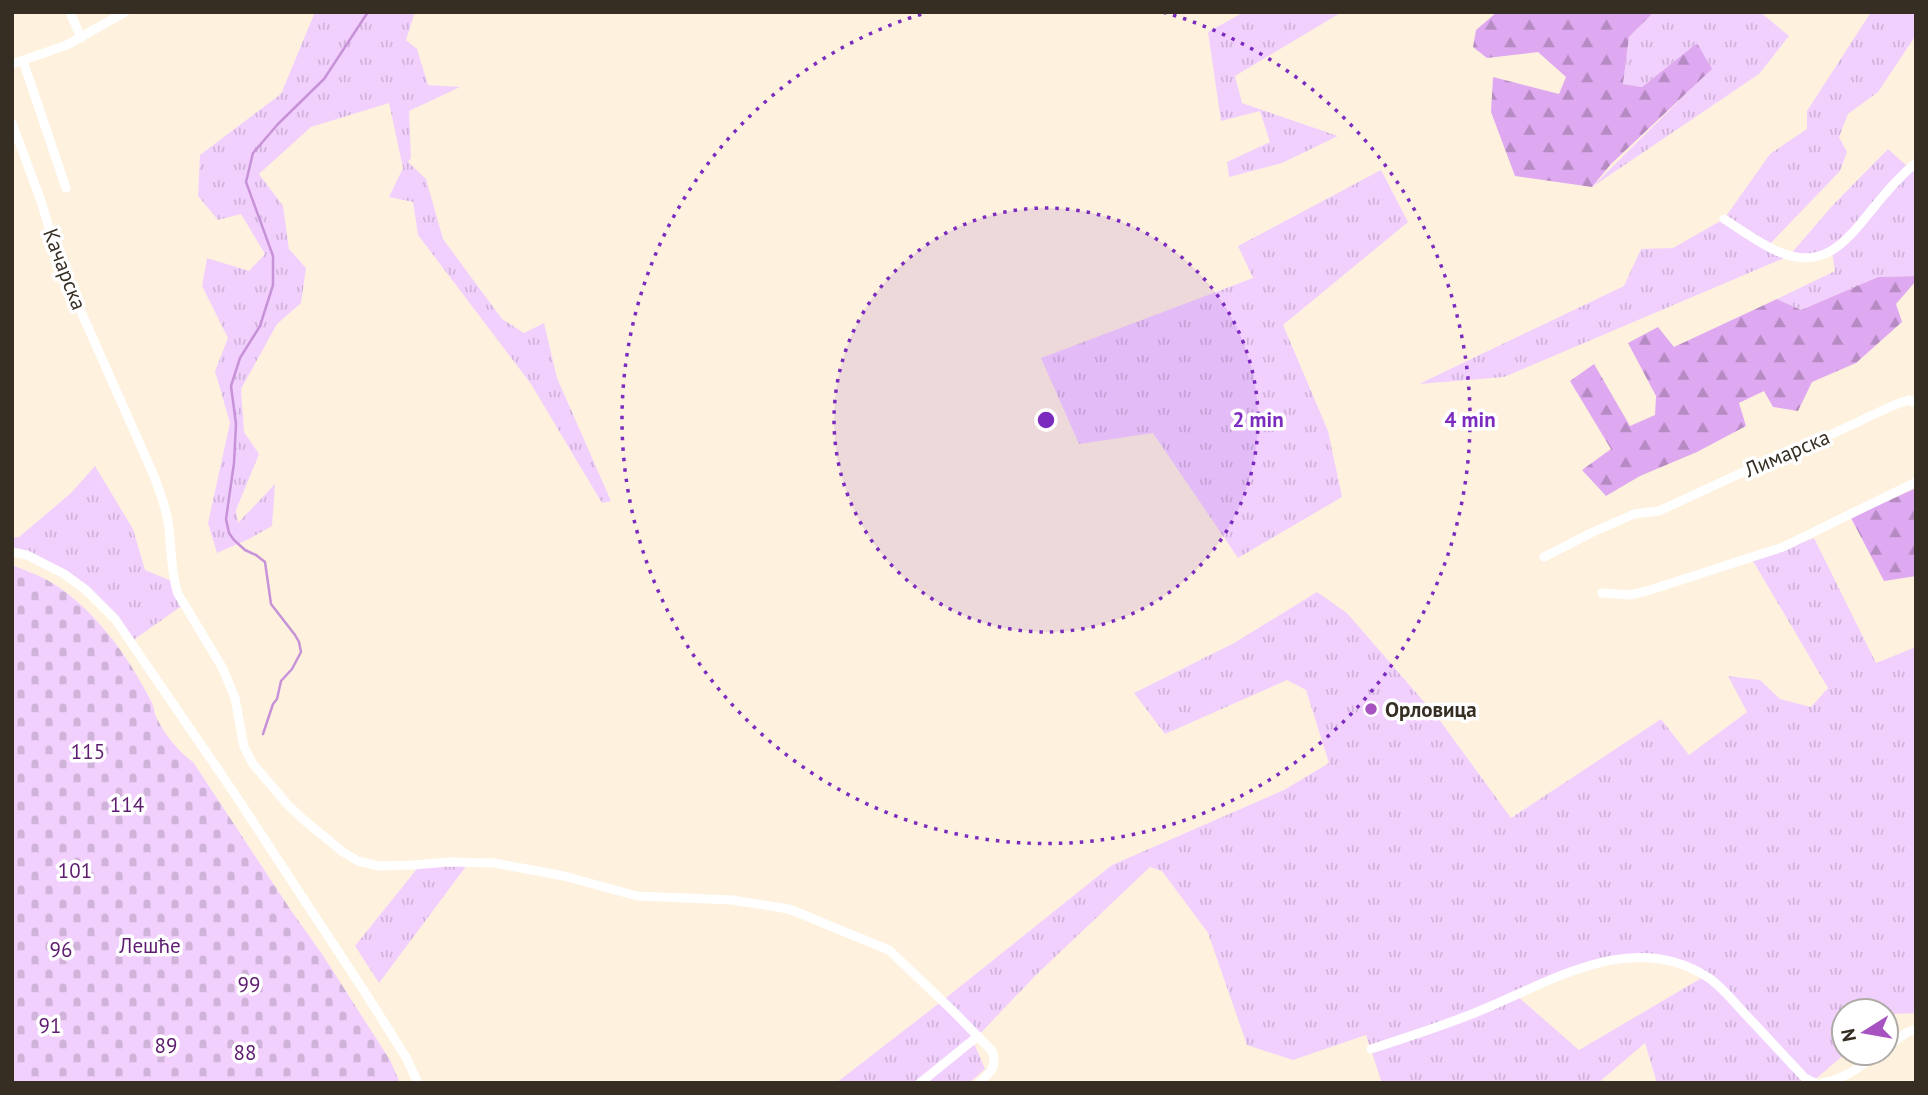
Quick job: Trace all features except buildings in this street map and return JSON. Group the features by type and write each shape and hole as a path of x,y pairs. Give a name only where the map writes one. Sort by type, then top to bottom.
{"street":[{"path":"70,12 81,38"},
{"path":"12,64 56,50 125,12"},
{"path":"23,61 66,188"},
{"name":"Качарска","path":"12,123 41,201 59,262 151,469 167,518 177,594 222,667 235,698 247,755 288,805 343,852 358,861 379,866 448,862 494,863 564,876 637,896 732,900 789,909 889,950 992,1052 995,1063 993,1069 979,1083"},
{"path":"1724,219 1776,251 1800,258 1820,256 1849,238 1874,206 1916,163"},
{"name":"Лимарска","path":"1544,556 1634,514 1659,511 1894,404 1909,400 1916,403"},
{"path":"1602,593 1630,595 1647,592 1783,547 1916,482"},
{"path":"12,552 27,555 64,574 86,590 115,619 221,772 361,986 407,1059 418,1083"},
{"path":"1371,1049 1473,1013 1584,966 1617,958 1653,957 1686,965 1718,985 1804,1078 1813,1083"},
{"path":"1900,1037 1916,1029"},
{"path":"920,1083 978,1036"},
{"path":"1822,1083 1834,1081 1859,1067"}],"green space":[{"path":"315,12 415,12 406,40 417,49 428,85 460,87 409,111 411,158 408,162 426,179 443,239 502,319 524,333 544,323 557,378 611,501 602,503 531,384 418,235 413,202 389,197 403,168 389,103 311,127 259,174 283,206 289,249 306,268 301,303 277,324 241,389 244,432 259,454 236,510 238,523 275,484 272,526 217,553 208,523 230,423 215,371 228,338 202,286 207,258 249,271 265,254 241,214 218,220 198,196 200,155 281,94"},
{"path":"1244,12 1342,12 1235,76 1242,103 1338,136 1282,163 1229,177 1227,162 1270,142 1260,111 1221,121 1208,32"},
{"path":"1497,12 1654,12 1629,37 1623,84 1642,87 1697,43 1712,69 1611,164 1592,187 1515,176 1491,112 1493,77 1559,94 1566,77 1538,52 1487,58 1473,47 1476,30"},
{"path":"1654,12 1760,12 1789,36 1759,74 1592,187 1711,69 1697,43 1642,87 1623,84 1629,37"},
{"path":"1871,12 1916,12 1916,35 1878,92 1848,114 1839,137 1847,152 1840,171 1768,246 1789,256 1504,377 1419,384 1624,286 1641,249 1673,248 1724,219 1770,154 1807,129 1807,111"},
{"path":"1888,149 1908,167 1916,163 1916,276 1878,277 1801,310 1777,299 1835,271 1832,251 1809,258 1789,256 1832,206"},
{"path":"1381,170 1408,222 1283,325 1328,431 1342,497 1238,558 1153,433 1079,444 1041,358 1253,278 1238,246"},
{"path":"1916,276 1916,281 1896,304 1902,322 1856,363 1812,382 1798,411 1773,407 1764,391 1739,403 1746,426 1697,452 1640,476 1606,496 1582,470 1611,449 1570,381 1594,364 1630,426 1655,415 1656,396 1628,343 1658,327 1674,347 1777,299 1801,310 1878,277"},
{"path":"95,466 133,529 145,570 174,582 183,605 132,641 86,590 12,552 12,538 19,537 71,493"},
{"path":"1916,488 1916,576 1884,581 1851,518"},
{"path":"1814,538 1876,663 1916,647 1916,1013 1900,1014 1900,997 1830,997 1830,1067 1811,1083 1657,1083 1645,1043 1598,1083 1382,1083 1366,1035 1293,1060 1247,1045 1208,933 1162,871 1150,867 1036,975 973,1041 985,1069 969,1083 836,1083 1112,865 1284,790 1329,763 1306,690 1287,680 1165,734 1134,693 1234,643 1317,592 1347,613 1438,718 1511,818 1661,719 1689,755 1747,712 1728,676 1760,680 1780,699 1811,707 1828,688 1753,561","holes":["1641,956 1705,976 1579,1050 1516,995 1625,957"]},
{"name":"Лешће","path":"12,565 43,578 63,591 79,603 108,633 142,684 163,729 177,748 193,762 322,954 390,1060 400,1083 12,1083"},
{"path":"470,861 379,983 355,946 420,865"}],"waterway":[{"path":"263,734 281,681 292,669 301,652 295,635 271,604 265,562 234,540 229,533 226,519 236,424 231,386 240,358 260,326 273,285 273,256 246,182 253,153 324,79 368,12"}],"place":[{"name":"Орловица","path":"1371,709"}],"park label":[{"name":"115","path":"88,751"},
{"name":"114","path":"127,804"},
{"name":"101","path":"75,870"},
{"name":"96","path":"61,949"},
{"name":"99","path":"249,984"},
{"name":"91","path":"50,1025"},
{"name":"89","path":"166,1045"},
{"name":"88","path":"245,1052"}]}
